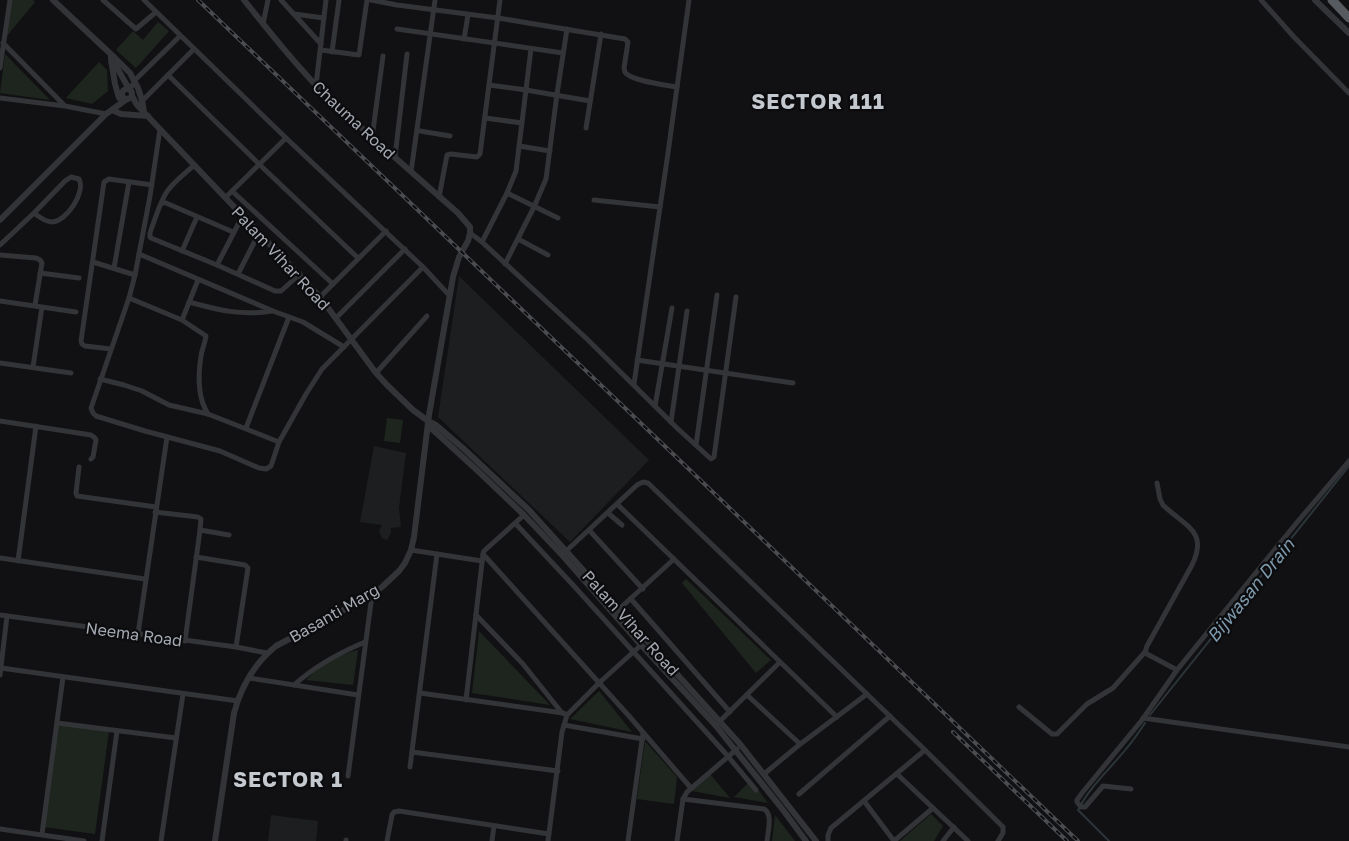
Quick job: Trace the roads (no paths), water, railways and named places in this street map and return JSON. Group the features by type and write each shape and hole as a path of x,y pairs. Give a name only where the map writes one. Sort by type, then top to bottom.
{"highway":[{"path":"1332,0 1349,18"}],"street":[{"path":"0,68 10,0"},
{"path":"53,0 125,68 135,80 140,103"},
{"path":"144,0 286,138 405,249 449,295"},
{"name":"Chauma Road","path":"244,0 332,102 439,197 470,227 470,232"},
{"path":"263,24 268,0"},
{"path":"281,0 321,47 332,52 360,55 369,0 498,18 601,34 627,40 625,72 638,79 677,87"},
{"path":"316,85 326,0"},
{"path":"332,52 339,0"},
{"path":"419,139 430,34 436,0"},
{"path":"439,197 446,156 451,154 477,157 480,154 500,0"},
{"path":"634,384 689,0"},
{"path":"1261,0 1349,93"},
{"path":"1315,0 1349,33"},
{"path":"104,1 136,29 156,12"},
{"path":"293,14 324,18"},
{"path":"464,39 468,14"},
{"path":"397,29 563,53"},
{"path":"505,264 544,186 567,29"},
{"path":"586,128 601,34"},
{"path":"0,220 109,112 111,107 126,94 135,80 180,36"},
{"path":"3,44 65,106"},
{"path":"140,103 194,49"},
{"path":"482,242 516,171 531,49"},
{"path":"110,54 115,84 126,94"},
{"name":"Palam Vihar Road","path":"110,54 126,94 140,103 146,114 160,129 300,274 320,297 376,373 406,404 436,425 528,510 616,612 764,774 816,841"},
{"path":"395,157 407,54"},
{"path":"372,138 383,56"},
{"path":"168,75 358,258"},
{"path":"489,85 556,94 590,101"},
{"path":"0,98 121,114 146,114"},
{"path":"485,118 522,123"},
{"path":"420,128 450,136"},
{"path":"412,172 420,128"},
{"path":"160,129 139,254 128,298 91,408 96,416 220,451 259,468 266,469 271,466 279,442 322,369 423,267"},
{"path":"225,198 286,138"},
{"path":"519,146 550,151"},
{"path":"194,165 169,188 150,237 238,274 275,292 281,290 300,274"},
{"path":"0,245 68,178 74,177 79,179 81,188 72,206 64,216 56,221 49,222 34,213"},
{"path":"111,349 90,347 83,345 82,342 104,182 109,179 152,185"},
{"path":"114,268 130,182"},
{"path":"232,191 333,284"},
{"path":"507,193 558,218"},
{"path":"594,200 660,207"},
{"path":"162,203 166,203 233,232"},
{"path":"217,265 243,215"},
{"path":"182,251 197,217"},
{"path":"320,297 386,231"},
{"path":"470,232 587,339 696,446 713,459 736,297"},
{"name":"Basanti Marg","path":"215,841 234,713 249,678 267,653 276,646 372,595 399,571 411,550 428,421 449,295 456,265 468,241 470,232"},
{"path":"238,274 259,233"},
{"path":"518,239 548,255"},
{"path":"336,318 405,249"},
{"path":"139,254 311,326 344,347"},
{"path":"0,255 40,260 42,263 35,305"},
{"path":"93,262 134,275"},
{"path":"40,273 79,278"},
{"path":"182,320 198,280"},
{"path":"696,446 718,294"},
{"path":"128,298 182,320 206,336 200,362 200,393 204,408 208,414"},
{"path":"0,301 76,312"},
{"path":"189,302 238,314 273,311"},
{"path":"33,367 42,306"},
{"path":"656,406 672,308"},
{"path":"671,422 687,311"},
{"path":"376,373 427,316"},
{"path":"246,428 289,317"},
{"path":"637,360 793,383"},
{"path":"0,363 71,372"},
{"path":"100,379 142,391 169,405 208,414 279,442"},
{"path":"0,421 85,433 94,436 96,440 91,459"},
{"name":"Palam Vihar Road","path":"428,421 432,429 564,553"},
{"path":"18,561 36,426"},
{"path":"138,634 167,437"},
{"path":"1131,788 1104,786 1086,806 1080,806 1077,802 1143,718 1177,670 1349,461"},
{"path":"79,467 77,496 198,517 201,521 185,641"},
{"path":"564,553 640,483 650,484 1002,827 1003,833 998,841"},
{"path":"1019,707 1052,734 1057,734 1087,704 1114,688 1145,652 1196,558 1198,545 1197,536 1192,529 1163,505 1157,483"},
{"path":"617,504 837,717"},
{"path":"608,513 622,525"},
{"path":"466,700 483,554 524,515"},
{"path":"515,523 728,756 756,790"},
{"path":"200,530 228,535"},
{"path":"589,530 642,588"},
{"path":"411,550 482,561"},
{"path":"410,767 437,554"},
{"path":"483,554 644,732 691,788"},
{"path":"196,557 248,568 236,648"},
{"path":"0,558 145,579"},
{"path":"616,612 674,560"},
{"path":"348,776 372,595"},
{"path":"631,599 730,712"},
{"name":"Palam Vihar Road","path":"616,612 642,645 718,723"},
{"name":"Neema Road","path":"0,615 267,653"},
{"path":"476,615 523,664 565,714"},
{"path":"0,675 8,616"},
{"path":"294,685 307,673 324,662 365,642"},
{"path":"548,841 565,714 642,645"},
{"path":"1145,652 1177,670"},
{"path":"718,723 780,662"},
{"path":"1,668 238,701"},
{"path":"42,834 63,677"},
{"path":"249,678 358,695"},
{"path":"161,841 183,694"},
{"path":"420,694 565,714"},
{"path":"764,774 800,744 867,694"},
{"path":"747,695 800,744"},
{"path":"799,794 890,716"},
{"path":"1143,718 1349,747"},
{"path":"57,723 176,738"},
{"path":"564,725 642,739"},
{"path":"102,841 117,731"},
{"path":"628,841 644,732"},
{"path":"677,841 683,799 691,788 739,748"},
{"name":"Palam Vihar Road","path":"739,748 806,841"},
{"path":"828,841 831,828 925,750"},
{"path":"412,752 558,771"},
{"path":"897,774 968,841"},
{"path":"683,799 764,808 769,815 766,841"},
{"path":"864,801 894,841 933,808"},
{"path":"387,841 392,815 396,811 549,834"},
{"path":"492,841 494,826"},
{"path":"943,841 954,827"},
{"path":"0,829 84,841"}],"waterway":[{"name":"Bijwasan Drain","path":"1150,715 1349,466"},
{"name":"Bijwasan Drain","path":"1109,841 1078,810 1094,785 1129,746 1145,723"}],"railway":[{"path":"198,0 1078,841"},
{"path":"953,732 1067,841"}],"district":[{"name":"SECTOR 111","path":"818,101"},
{"name":"SECTOR 1","path":"288,779"}]}
